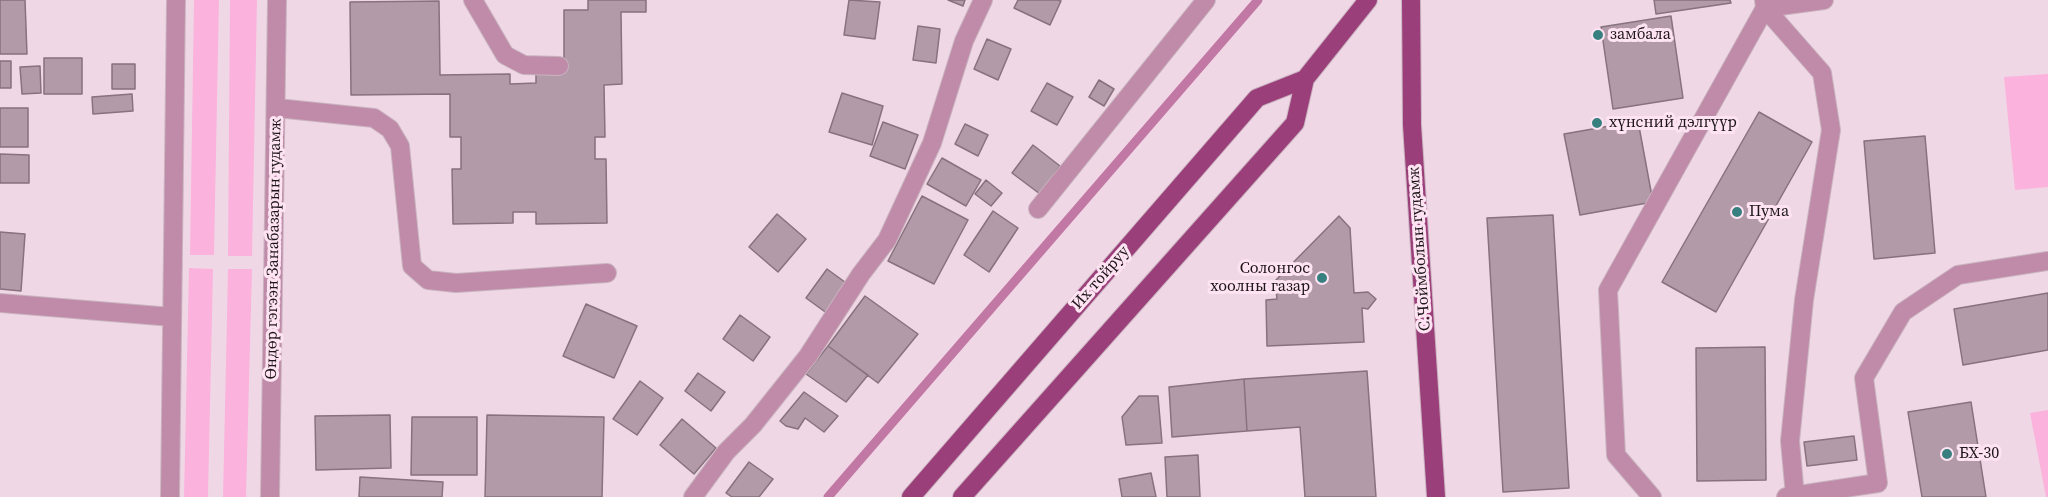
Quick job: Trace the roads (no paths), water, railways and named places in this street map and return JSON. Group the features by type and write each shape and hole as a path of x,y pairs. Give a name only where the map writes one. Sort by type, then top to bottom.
{"main road":[{"name":"Их тойруу","path":"962,497 1295,123 1305,78 1368,0"},
{"name":"С.Чоймболын гудамж","path":"1411,0 1412,125 1436,497"},
{"name":"Их тойруу","path":"911,497 1257,98 1305,78"}],"street":[{"path":"171,497 176,0"},
{"name":"Өндөр гэгээн Занабазарын гудамж","path":"270,497 277,0"},
{"path":"473,0 505,55 524,65 558,66"},
{"path":"693,497 726,452 753,425 808,356 861,274 887,240 932,143 964,41 983,0"},
{"path":"1038,209 1206,0"},
{"path":"1765,4 1824,0"},
{"path":"1765,4 1822,73 1831,130 1800,335 1790,441 1790,496 1878,483 1864,378 1903,312 1958,275 2048,261"},
{"path":"1652,497 1616,455 1608,290 1765,4"},
{"path":"277,108 374,118 390,129 400,146 412,266 428,280 456,283 607,273"},
{"path":"0,303 172,317"}],"waterway":[{"path":"828,497 1258,0"}],"place":[{"name":"замбала","path":"1598,35"},
{"name":"хүнсний дэлгүүр","path":"1597,123"},
{"name":"Пума","path":"1737,212"},
{"name":"Солонгос хоолны газар","path":"1322,278"},
{"name":"БХ-30","path":"1947,454"}]}
